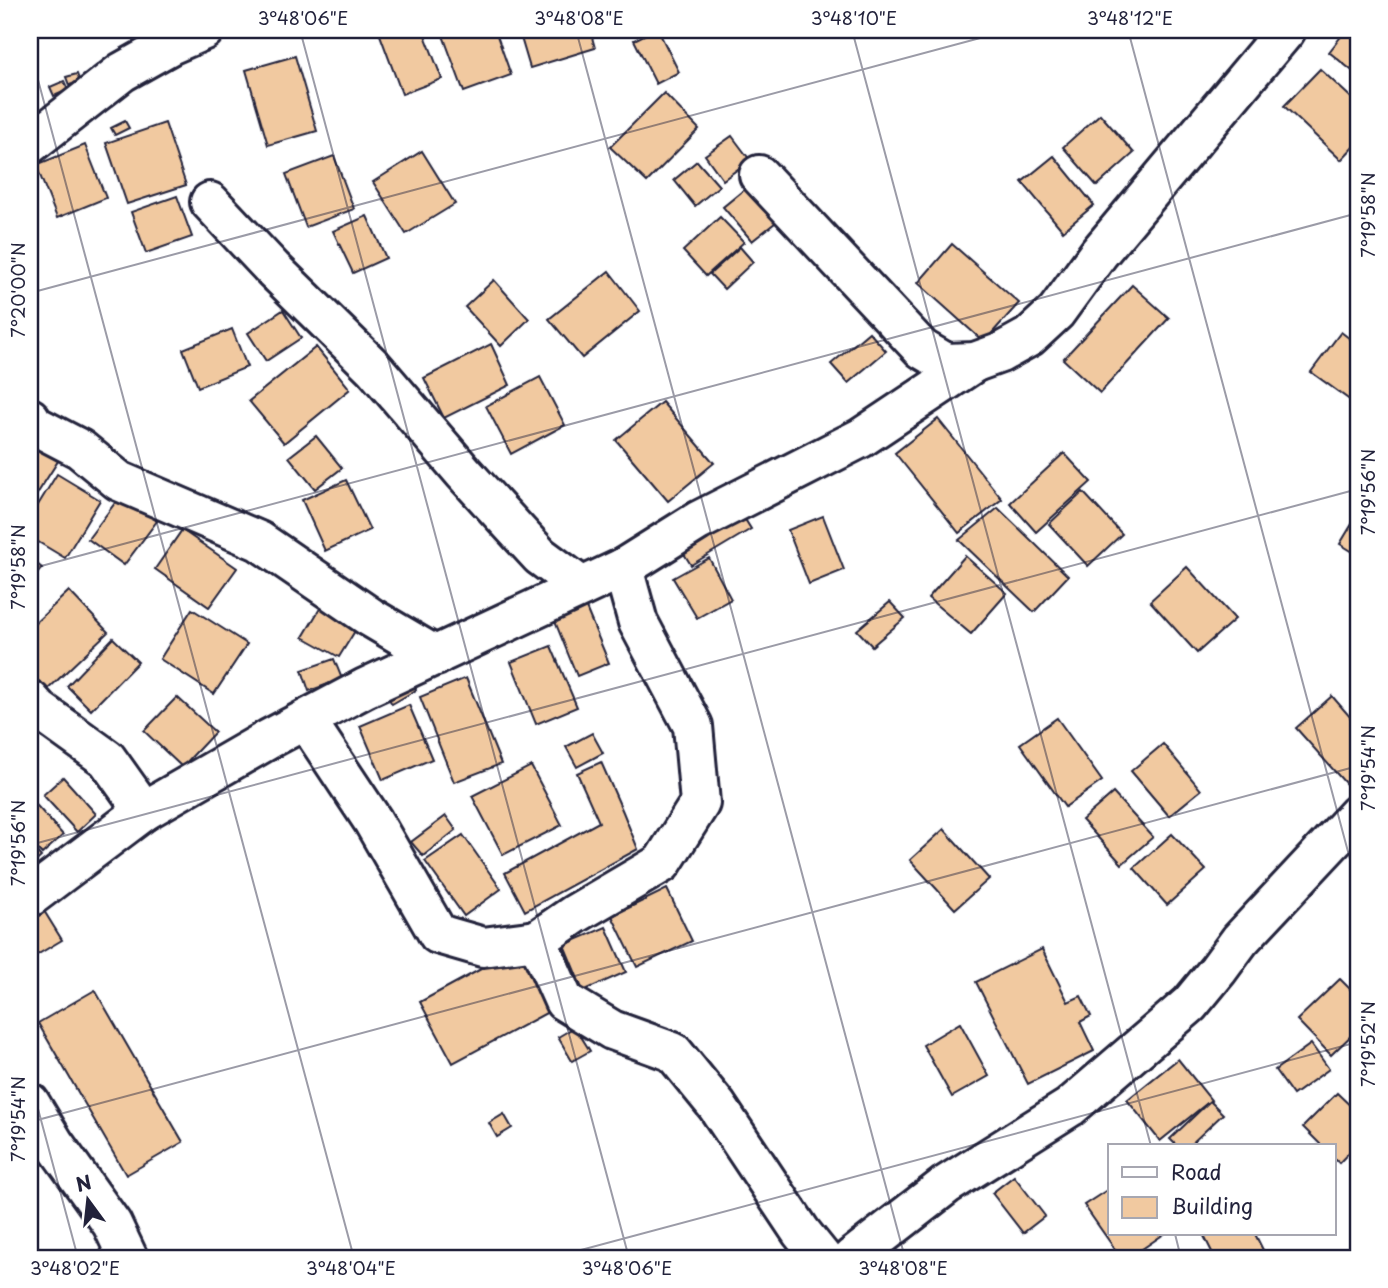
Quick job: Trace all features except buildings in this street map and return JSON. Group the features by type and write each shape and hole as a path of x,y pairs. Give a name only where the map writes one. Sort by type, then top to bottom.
{"street":[{"path":"30,144 122,72 172,44 204,30"},
{"path":"30,897 144,811 306,720 365,688 623,568 698,521 861,438 975,362 1000,353 1029,337 1056,312 1099,253 1286,30"},
{"path":"759,176 922,349 946,363 975,362"},
{"path":"210,202 273,269 374,368 540,556 582,587"},
{"path":"30,418 34,425 80,449 119,481 259,541 370,617 436,656"},
{"path":"306,720 373,821 438,934 483,947 537,940 575,914 662,863 700,803 693,726 638,622 623,568"},
{"path":"30,700 39,710 107,759 144,811"},
{"path":"852,1258 946,1185 1070,1107 1190,1004 1240,940 1358,814"},
{"path":"537,940 564,1000 612,1030 673,1052 717,1106 801,1232 822,1258"},
{"path":"30,1103 54,1143 112,1224 128,1258"}]}
